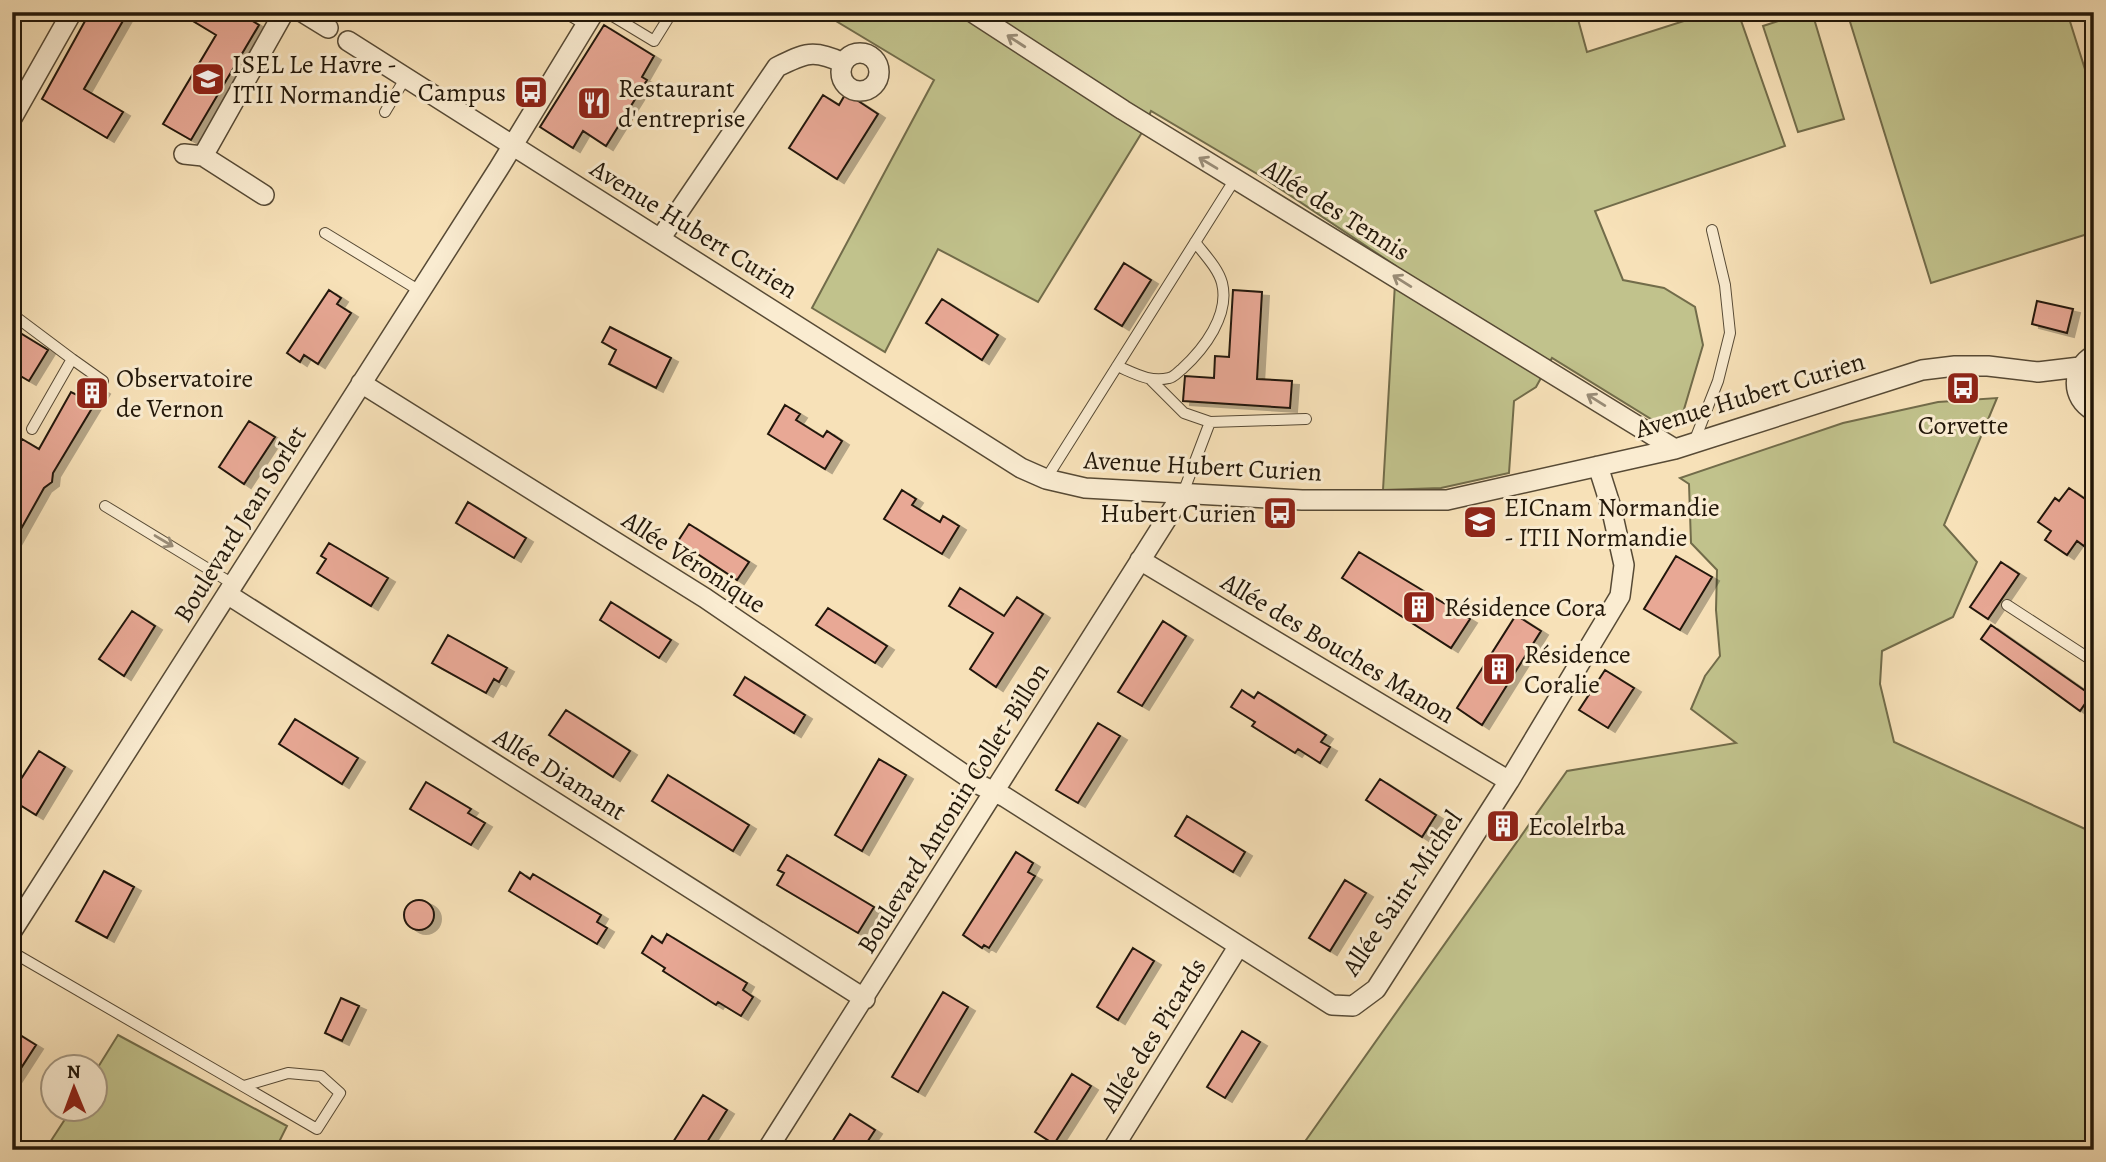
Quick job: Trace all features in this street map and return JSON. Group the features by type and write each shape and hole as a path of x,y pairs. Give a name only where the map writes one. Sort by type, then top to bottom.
{"street":[{"path":"12,118 72,12"},
{"path":"264,195 193,155 284,12"},
{"path":"302,12 328,27"},
{"name":"Allée des Tennis","path":"972,12 1235,179 1684,446"},
{"name":"Boulevard Jean Sorlet","path":"12,932 513,145 590,19"},
{"name":"Avenue Hubert Curien","path":"348,41 1021,468 1085,488 1301,500 1447,500 1684,446 1922,370 1987,366 2038,372 2087,363"},
{"path":"660,239 777,67 802,55 824,54 843,63"},
{"path":"2087,363 2083,403 2094,411"},
{"name":"Allée Véronique","path":"361,383 705,598 978,784 993,790"},
{"name":"Allée Saint-Michel","path":"993,790 1320,999 1332,1005 1353,1006 1376,989 1509,780 1620,596 1624,565 1598,466"},
{"name":"Boulevard Antonin Collet-Billon","path":"768,1150 1183,493"},
{"name":"Allée des Bouches Manon","path":"1140,559 1509,780"},
{"name":"Allée Diamant","path":"230,589 865,999"},
{"name":"Allée des Picards","path":"1112,1150 1238,947"}],"lane":[{"path":"565,12 590,19"},
{"path":"606,12 654,41 672,12"},
{"path":"385,112 406,77"},
{"path":"1046,478 1235,179"},
{"path":"1684,446 1717,381 1730,333 1725,285 1712,230"},
{"path":"326,233 420,290"},
{"path":"1151,380 1172,378 1200,352 1218,320 1223,300 1222,282 1195,242"},
{"path":"12,313 103,381"},
{"path":"32,429 72,359"},
{"path":"1117,366 1151,380 1184,413 1210,422 1306,419"},
{"path":"1183,493 1210,422"},
{"path":"105,506 230,589"},
{"path":"2007,605 2090,659 2094,657"},
{"path":"12,952 317,1129 340,1093 321,1076 288,1073 244,1086"}],"green space":[{"path":"821,12 1576,12 1587,52 1712,12 1738,12 1785,146 1595,211 1623,280 1664,288 1695,307 1703,345 1682,416 1664,427 1552,358 1536,387 1514,401 1509,473 1441,488 1383,490 1396,266 1264,178 1151,111 1141,134 1038,302 938,249 885,352 812,308 934,80"},
{"path":"1812,12 1844,119 1798,132 1763,26"},
{"path":"1847,12 2067,12 2094,98 2094,232 1931,283"},
{"path":"1997,398 1944,525 1977,562 1953,617 1882,651 1880,684 1894,742 2094,833 2094,1150 1299,1150 1567,771 1736,743 1691,709 1705,676 1720,656 1716,610 1717,570 1691,543 1689,484 1680,478 1843,423 1938,402"},
{"path":"118,1035 287,1126 275,1150 45,1150 62,1124 108,1124 106,1054"}],"building":[{"path":"90,12 128,12 84,89 123,112 107,138 42,99"},
{"name":"ISEL Le Havre - ITII Normandie","path":"178,12 238,12 259,25 191,140 163,124 216,35"},
{"name":"Restaurant d'entreprise","path":"604,25 654,56 642,77 647,80 606,146 583,131 573,148 540,127"},
{"path":"846,93 878,114 837,179 789,148 823,95 839,105"},
{"path":"1124,263 1151,280 1122,326 1095,309"},
{"path":"329,290 341,298 337,304 351,313 318,364 304,355 300,362 287,353"},
{"path":"1233,290 1262,292 1257,379 1292,381 1290,408 1183,401 1185,376 1214,378 1215,356 1229,357"},
{"path":"942,299 998,335 982,360 926,323"},
{"path":"2037,301 2073,309 2067,333 2032,324"},
{"path":"610,327 671,358 656,388 609,364 616,350 602,342"},
{"path":"12,328 48,350 29,381 12,371"},
{"path":"89,382 103,390 53,473 52,482 44,488 12,545 12,456 22,439 39,449 71,392 81,397"},
{"path":"785,405 800,414 796,420 823,437 827,431 842,441 825,469 768,434"},
{"path":"249,421 275,437 244,484 219,467"},
{"path":"2069,488 2094,505 2094,532 2084,546 2077,541 2067,555 2045,540 2051,531 2038,522 2055,498 2059,501"},
{"path":"902,490 916,499 912,505 940,522 943,516 959,526 942,554 884,519"},
{"path":"468,502 526,538 514,558 456,523"},
{"path":"689,524 749,562 737,580 678,541"},
{"path":"329,543 388,578 371,606 317,573 326,559 321,556"},
{"name":"Résidence Cora","path":"1359,552 1470,619 1451,648 1342,578"},
{"path":"1676,556 1712,577 1680,630 1644,609"},
{"path":"2001,562 2019,574 1988,619 1970,607"},
{"path":"960,588 1004,616 1017,597 1043,614 996,687 970,669 993,633 949,606"},
{"path":"611,602 671,640 659,658 600,620"},
{"path":"828,608 887,646 875,663 816,625"},
{"path":"132,611 155,626 124,676 99,659"},
{"name":"Résidence Coralie","path":"1516,615 1541,631 1482,725 1457,708"},
{"path":"1163,621 1186,636 1142,706 1118,692"},
{"path":"1991,625 2091,695 2080,711 1981,639"},
{"path":"448,635 507,668 499,682 494,679 486,693 432,663"},
{"path":"1605,670 1634,688 1608,728 1579,710"},
{"path":"745,677 805,715 794,733 734,695"},
{"path":"1242,690 1254,698 1258,692 1326,735 1321,742 1330,747 1320,763 1298,749 1295,753 1252,726 1255,722 1231,707"},
{"path":"566,710 630,751 613,777 549,735"},
{"path":"295,719 358,758 342,784 279,744"},
{"path":"1098,723 1120,736 1078,803 1056,790"},
{"path":"39,751 65,767 36,815 12,800 12,793"},
{"path":"879,759 906,775 862,851 835,835"},
{"path":"668,775 749,825 733,851 652,801"},
{"path":"1380,779 1436,815 1422,837 1366,800"},
{"path":"426,782 471,809 468,813 485,823 471,845 410,809"},
{"path":"1187,816 1245,852 1233,872 1175,836"},
{"path":"1016,852 1033,863 1028,872 1035,876 989,948 984,945 982,948 963,935"},
{"path":"787,855 874,907 858,933 777,885 784,873 778,870"},
{"path":"104,871 134,887 107,938 76,921"},
{"path":"520,872 530,879 533,874 601,915 597,922 607,928 597,944 509,891"},
{"path":"1345,880 1366,893 1330,951 1309,938"},
{"path":"419,900 430,904 434,915 430,926 419,930 408,926 404,915 408,904"},
{"path":"667,934 747,983 743,990 753,997 741,1016 718,1002 716,1005 663,971 665,968 642,953 652,936 662,943"},
{"path":"1133,948 1154,961 1118,1020 1097,1007"},
{"path":"943,992 968,1007 918,1092 892,1077"},
{"path":"341,998 359,1006 342,1041 325,1033"},
{"path":"12,1030 36,1045 12,1082"},
{"path":"1242,1031 1260,1042 1225,1098 1207,1087"},
{"path":"1072,1074 1091,1086 1054,1144 1035,1132"},
{"path":"703,1095 727,1110 702,1150 668,1150"},
{"path":"850,1114 875,1130 862,1150 827,1150"}],"place":[{"name":"ISEL Le Havre - ITII Normandie","path":"208,79"},
{"name":"Campus","path":"531,92"},
{"name":"Restaurant d'entreprise","path":"594,103"},
{"name":"Corvette","path":"1963,388"},
{"name":"Observatoire de Vernon","path":"92,393"},
{"name":"Hubert Curien","path":"1280,513"},
{"name":"EICnam Normandie - ITII Normandie","path":"1480,522"},
{"name":"Résidence Cora","path":"1419,607"},
{"name":"Résidence Coralie","path":"1499,669"},
{"name":"Ecolelrba","path":"1503,826"}]}
